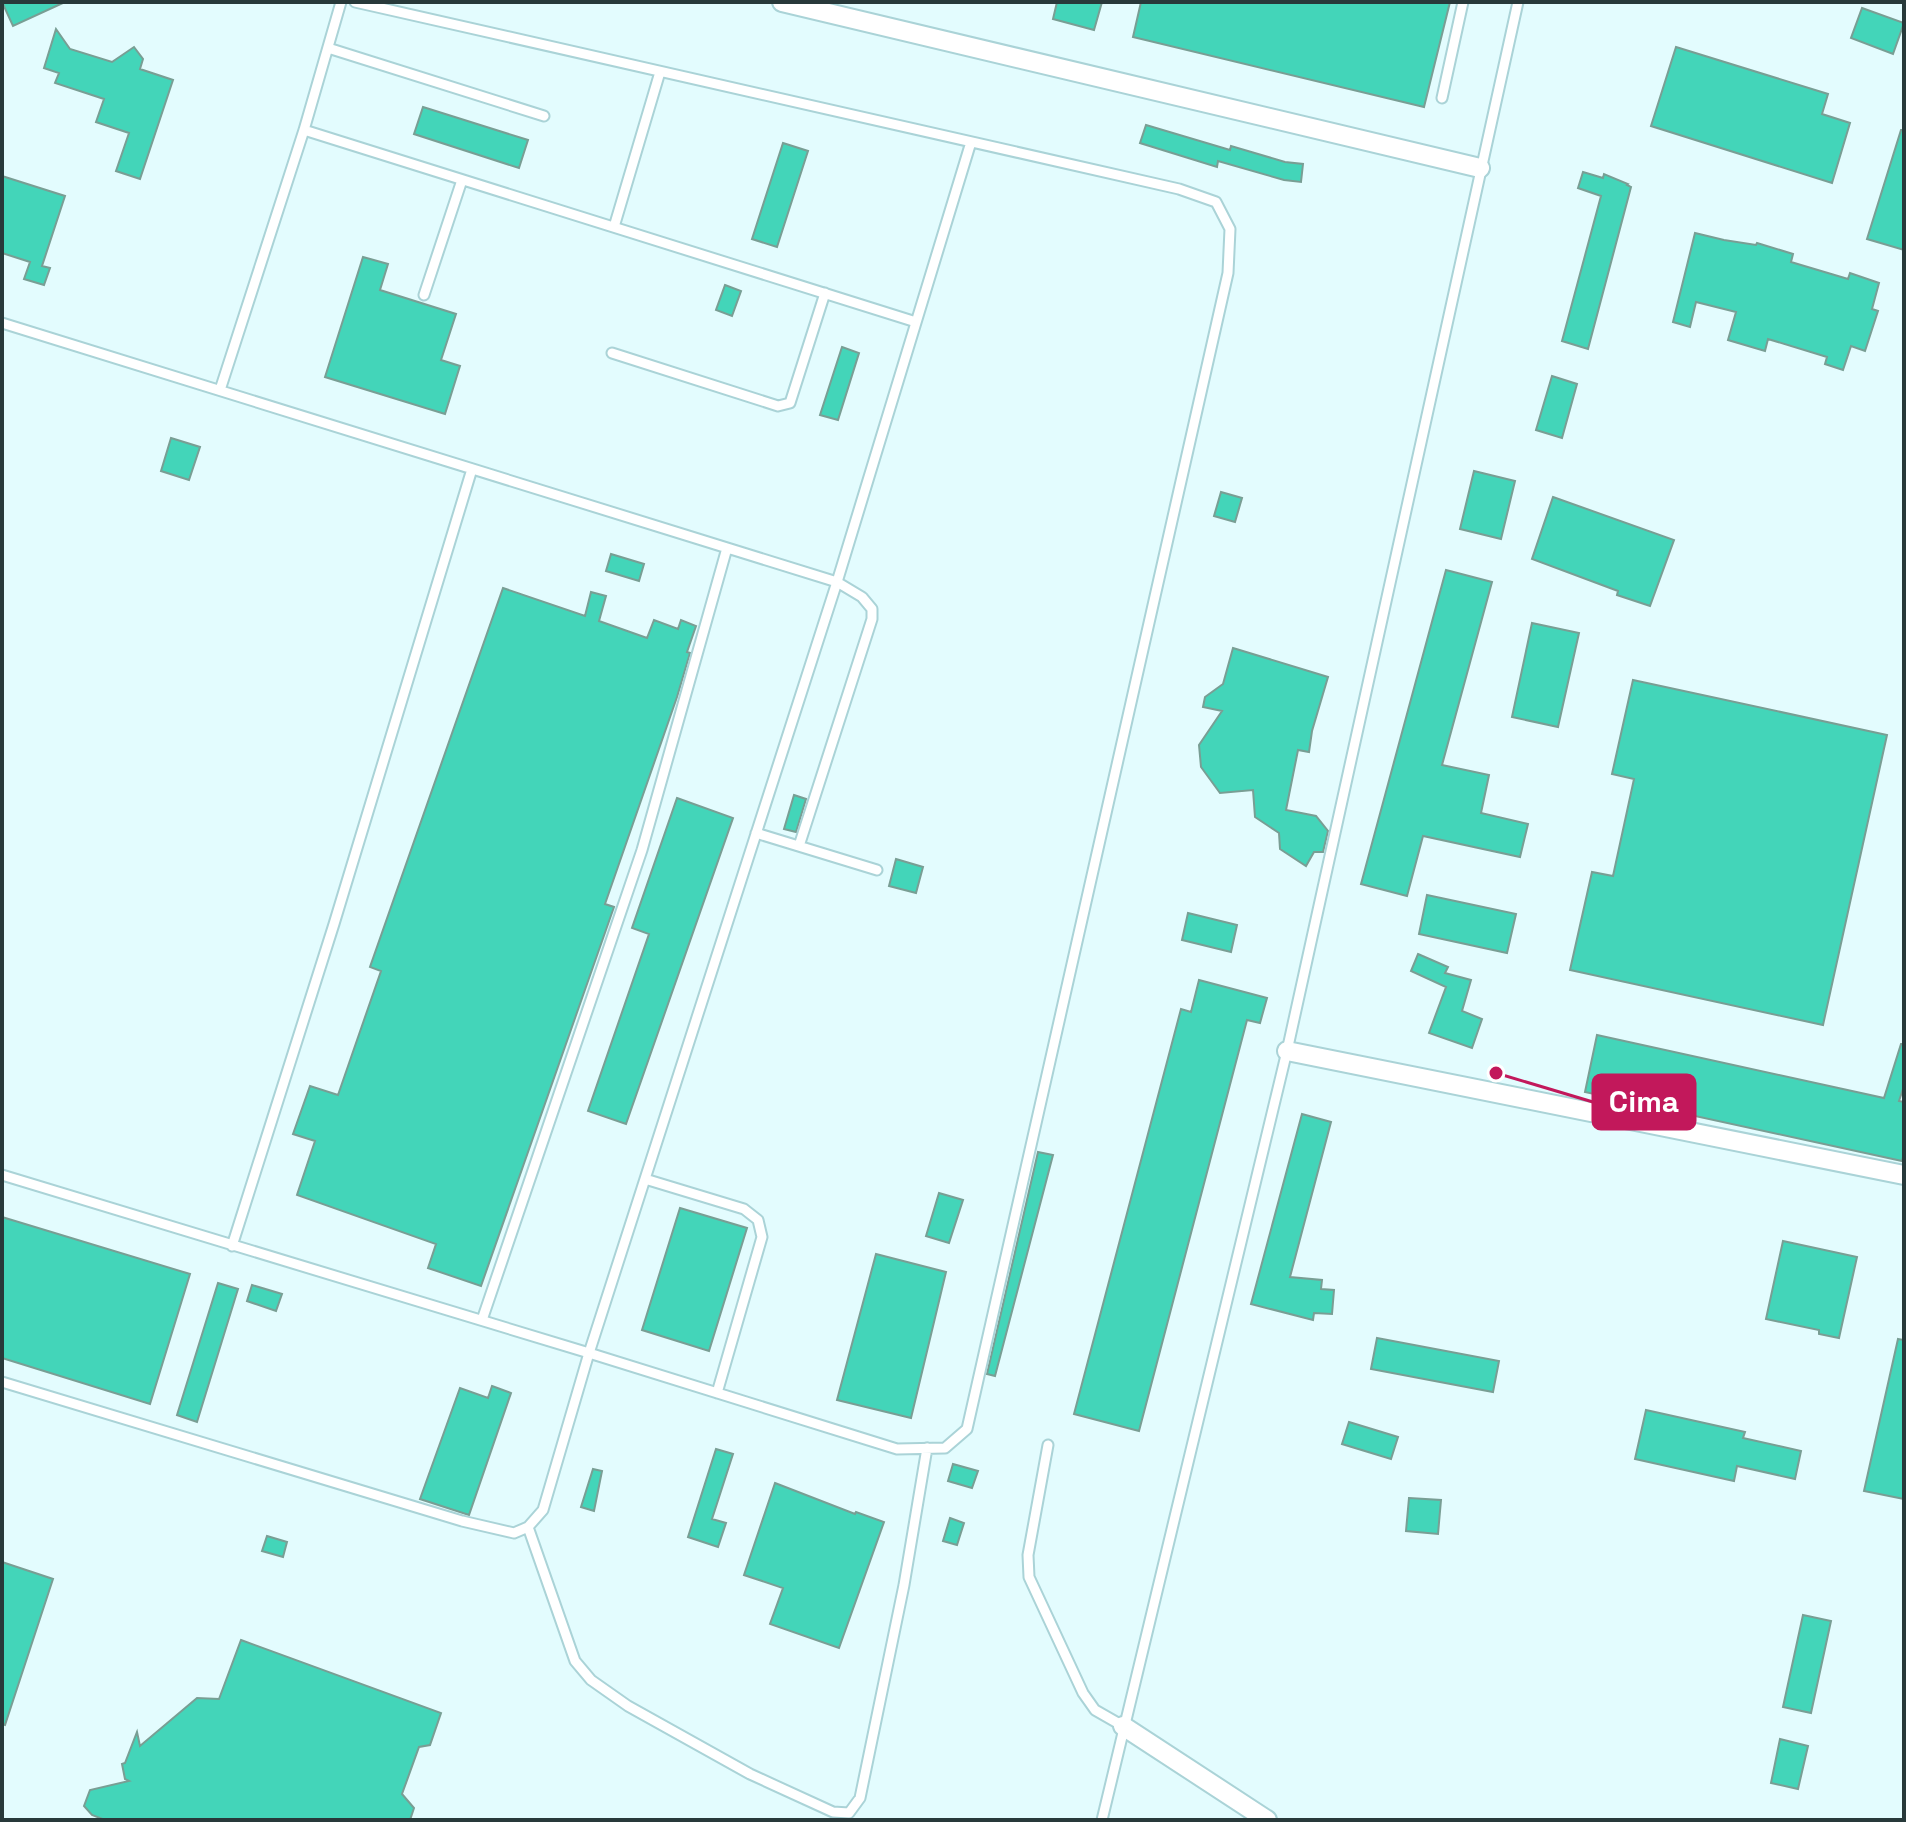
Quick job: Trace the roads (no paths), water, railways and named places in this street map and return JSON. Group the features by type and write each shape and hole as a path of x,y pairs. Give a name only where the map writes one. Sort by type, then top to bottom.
{"street":[{"path":"782,2 1480,168"},
{"path":"1287,1051 1904,1175"},
{"path":"1123,1726 1267,1820"}],"lane":[{"path":"220,390 304,130 341,2"},
{"path":"2,1175 897,1449 945,1448 967,1429 1228,273 1230,229 1216,202 1179,189 355,2"},
{"path":"1442,98 1463,2"},
{"path":"1102,1820 1287,1051 1518,2"},
{"path":"328,48 544,116"},
{"path":"614,227 660,72"},
{"path":"304,130 916,322"},
{"path":"2,1382 462,1521 514,1533 528,1527 543,1510 589,1353 837,582 971,142"},
{"path":"424,295 462,180"},
{"path":"612,353 778,406 790,403 825,293"},
{"path":"2,323 837,582 862,597 872,609 872,619 799,846"},
{"path":"232,1246 334,924 472,469"},
{"path":"482,1320 642,850 727,548"},
{"path":"756,833 877,870"},
{"path":"645,1179 744,1209 758,1220 762,1237 717,1393"},
{"path":"1048,1445 1028,1555 1029,1577 1083,1693 1095,1710 1123,1726"},
{"path":"528,1527 575,1661 591,1680 628,1706 750,1774 833,1812 849,1813 860,1798 904,1585 927,1448"}],"place":[{"name":"Cima","path":"1496,1073"}]}
